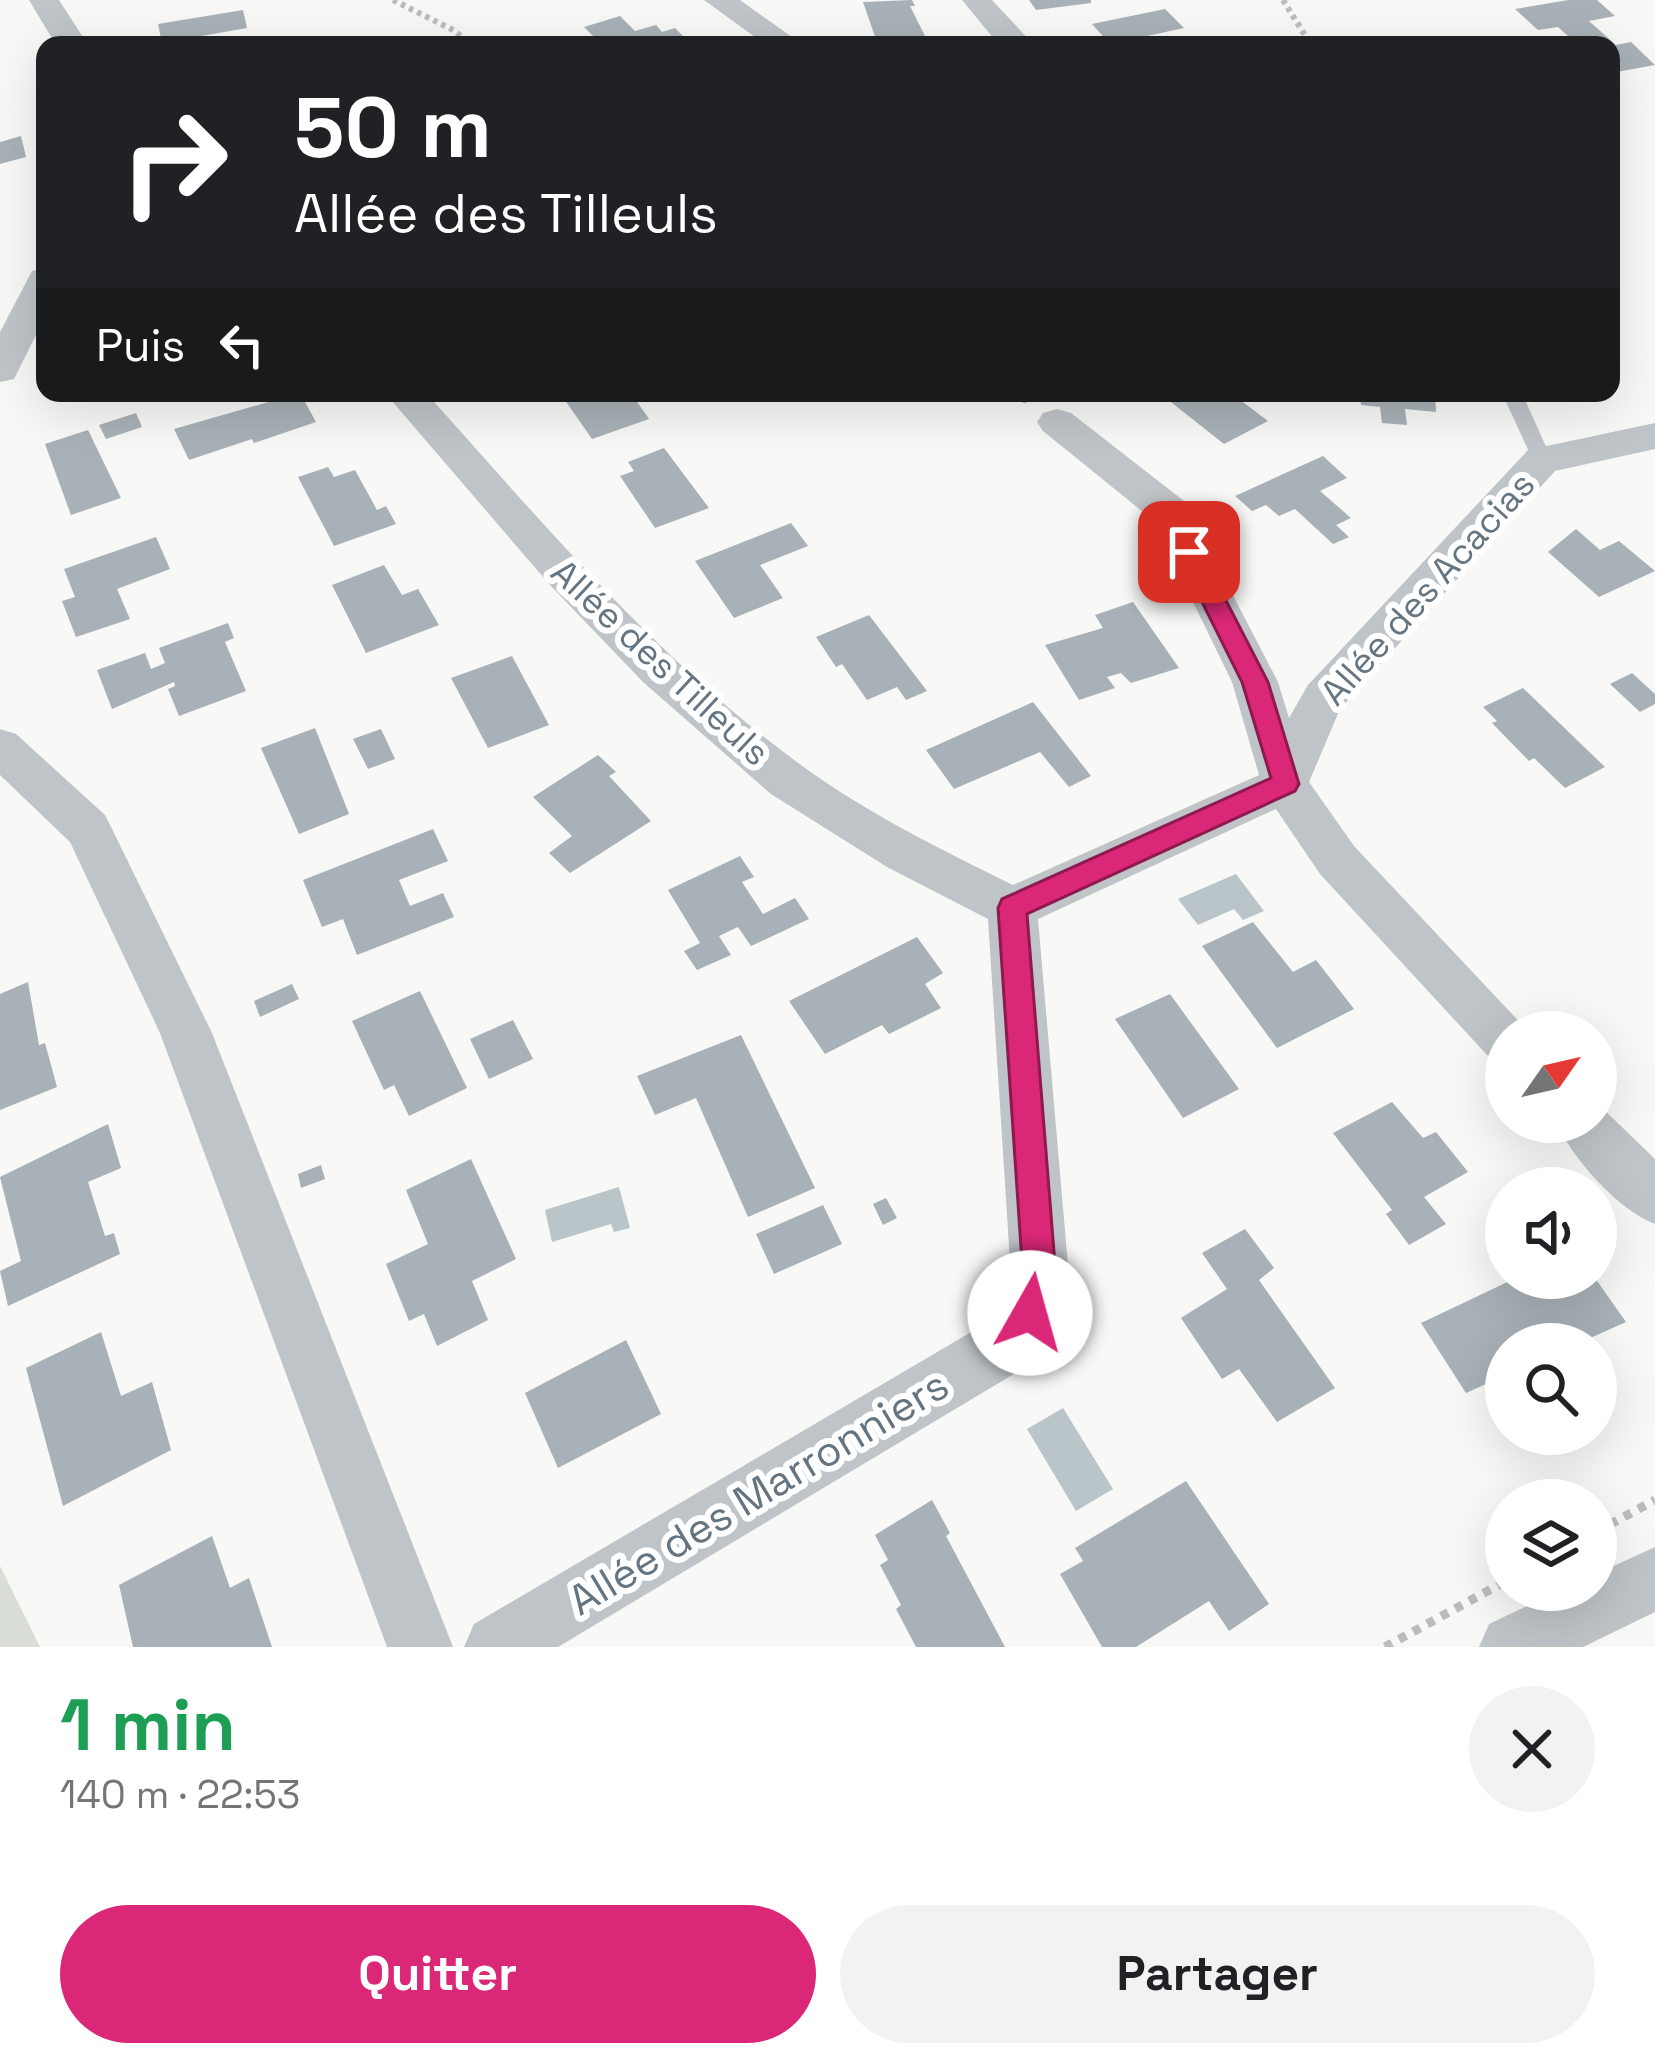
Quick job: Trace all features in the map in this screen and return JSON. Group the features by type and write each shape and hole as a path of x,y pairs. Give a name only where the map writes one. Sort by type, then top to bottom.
{"street":[{"path":"44,0 66,36"},
{"path":"719,0 773,36"},
{"path":"977,0 1007,36"},
{"path":"0,370 36,297"},
{"name":"Allée des Tilleuls","path":"412,402 565,574 659,670 788,781 904,853 1012,908"},
{"path":"1057,422 1169,512 1255,682 1286,784 1337,860 1485,1018"},
{"name":"Allée des Acacias","path":"1286,784 1301,738 1324,697 1542,460 1655,436"},
{"path":"0,746 88,829 186,1033 420,1647"},
{"path":"1012,908 1286,784"},
{"name":"Allée des Marronniers","path":"497,1647 1011,1342 1030,1313 1040,1277 1012,908"},
{"path":"1603,1143 1655,1198"},
{"path":"1512,1647 1655,1580"}],"lane":[{"name":"Allée des Acacias","path":"1516,402 1542,460"}],"path":[{"path":"393,0 461,36"},
{"path":"1283,0 1306,36"},
{"path":"1617,1521 1655,1500"},
{"path":"1385,1647 1485,1592"}],"shaded area":[{"path":"1236,874 1264,911 1243,920 1234,909 1198,925 1178,899"},
{"path":"619,1187 630,1228 614,1232 611,1224 552,1242 545,1210"},
{"path":"1063,1408 1113,1489 1076,1511 1027,1429"},
{"path":"0,1566 40,1647 0,1647"}],"building":[{"path":"912,0 915,6 910,6 925,36 875,36 863,2"},
{"path":"1029,0 1091,0 1091,3 1036,10"},
{"path":"1597,0 1615,16 1589,21 1606,36 1568,36 1558,27 1538,30 1515,9"},
{"path":"1165,9 1184,28 1147,36 1103,36 1092,24"},
{"path":"243,10 247,28 202,36 161,36 158,24"},
{"path":"620,16 635,31 656,25 662,32 675,28 683,36 593,36 584,27"},
{"path":"1631,42 1655,65 1620,71 1620,44"},
{"path":"21,136 26,157 0,164 0,142"},
{"path":"268,402 305,402 316,422 189,460 174,429"},
{"path":"566,402 637,402 649,419 592,439"},
{"path":"1171,402 1243,402 1268,421 1224,444"},
{"path":"1435,402 1436,412 1405,409 1407,425 1382,423 1380,407 1361,405"},
{"path":"136,413 142,427 106,439 99,425"},
{"path":"88,430 121,498 71,515 45,444"},
{"path":"664,448 709,508 655,528 620,476 634,471 628,462"},
{"path":"1323,456 1347,478 1320,491 1351,518 1336,525 1349,537 1333,544 1295,509 1279,516 1266,505 1252,511 1235,496"},
{"path":"328,467 334,477 355,470 377,510 386,506 396,524 334,546 298,477"},
{"path":"791,523 808,546 760,565 783,598 734,618 695,561"},
{"path":"1576,529 1600,550 1619,541 1655,571 1599,597 1548,552"},
{"path":"156,537 170,569 117,589 130,619 76,637 62,601 75,597 64,569"},
{"path":"384,565 402,595 418,589 439,625 366,653 332,585"},
{"path":"1133,602 1179,668 1131,683 1121,673 1107,677 1115,688 1079,700 1045,645 1103,628 1095,615"},
{"path":"869,615 927,691 906,700 897,687 867,700 842,664 836,667 816,637"},
{"path":"228,623 234,638 225,642 246,691 179,716 168,689 174,682 112,709 97,670 145,653 151,669 165,663 159,648"},
{"path":"512,656 549,725 488,748 451,678"},
{"path":"1632,673 1655,694 1655,704 1640,712 1610,684"},
{"path":"1523,688 1605,767 1565,788 1534,758 1529,761 1483,707"},
{"path":"1033,702 1091,776 1069,787 1040,752 954,789 926,750"},
{"path":"315,728 349,814 299,834 261,748"},
{"path":"381,729 395,759 368,769 353,739"},
{"path":"598,755 616,772 609,776 651,821 570,873 549,853 572,836 533,797"},
{"path":"433,829 448,861 399,880 410,906 443,893 454,917 357,955 343,919 322,927 303,880"},
{"path":"740,856 754,877 742,882 763,914 795,898 809,919 751,946 738,927 719,936 731,955 697,970 684,951 700,943 668,890"},
{"path":"1253,922 1293,972 1316,960 1354,1009 1277,1048 1202,946"},
{"path":"917,937 943,973 925,984 941,1008 889,1034 882,1025 825,1054 789,1001"},
{"path":"28,982 39,1045 45,1043 57,1087 0,1110 0,994"},
{"path":"292,984 299,999 260,1017 254,1001"},
{"path":"420,991 467,1088 409,1116 394,1085 384,1090 352,1021"},
{"path":"1170,994 1239,1089 1183,1118 1115,1019"},
{"path":"513,1020 533,1059 489,1079 470,1039"},
{"path":"741,1035 815,1188 748,1217 696,1098 655,1115 637,1076"},
{"path":"1392,1102 1423,1138 1436,1132 1468,1172 1424,1197 1446,1224 1409,1245 1386,1214 1392,1210 1333,1133"},
{"path":"108,1124 121,1168 88,1182 105,1236 114,1233 120,1254 8,1306 0,1271 21,1261 0,1177"},
{"path":"471,1159 516,1259 472,1281 488,1320 437,1346 424,1314 409,1321 386,1264 428,1244 406,1190"},
{"path":"321,1165 325,1179 301,1188 298,1174"},
{"path":"886,1198 897,1218 883,1225 873,1204"},
{"path":"823,1205 842,1244 774,1274 756,1234"},
{"path":"1245,1229 1274,1268 1259,1280 1335,1388 1277,1422 1239,1369 1222,1379 1181,1318 1227,1289 1202,1253"},
{"path":"1485,1293 1485,1299 1610,1299 1626,1322 1617,1326 1485,1323 1485,1384 1466,1393 1421,1323"},
{"path":"101,1332 121,1396 152,1382 171,1450 63,1506 26,1368"},
{"path":"626,1340 661,1414 558,1468 525,1393"},
{"path":"1186,1481 1269,1604 1229,1631 1209,1601 1136,1647 1102,1647 1060,1574 1083,1561 1075,1548"},
{"path":"932,1500 1005,1647 916,1647 896,1609 901,1605 880,1565 888,1560 875,1535"},
{"path":"212,1536 230,1588 249,1578 272,1647 133,1647 119,1585"}],"route":[{"path":"1030,1313 1040,1277 1012,908 1286,784 1255,682 1189,552"}]}
